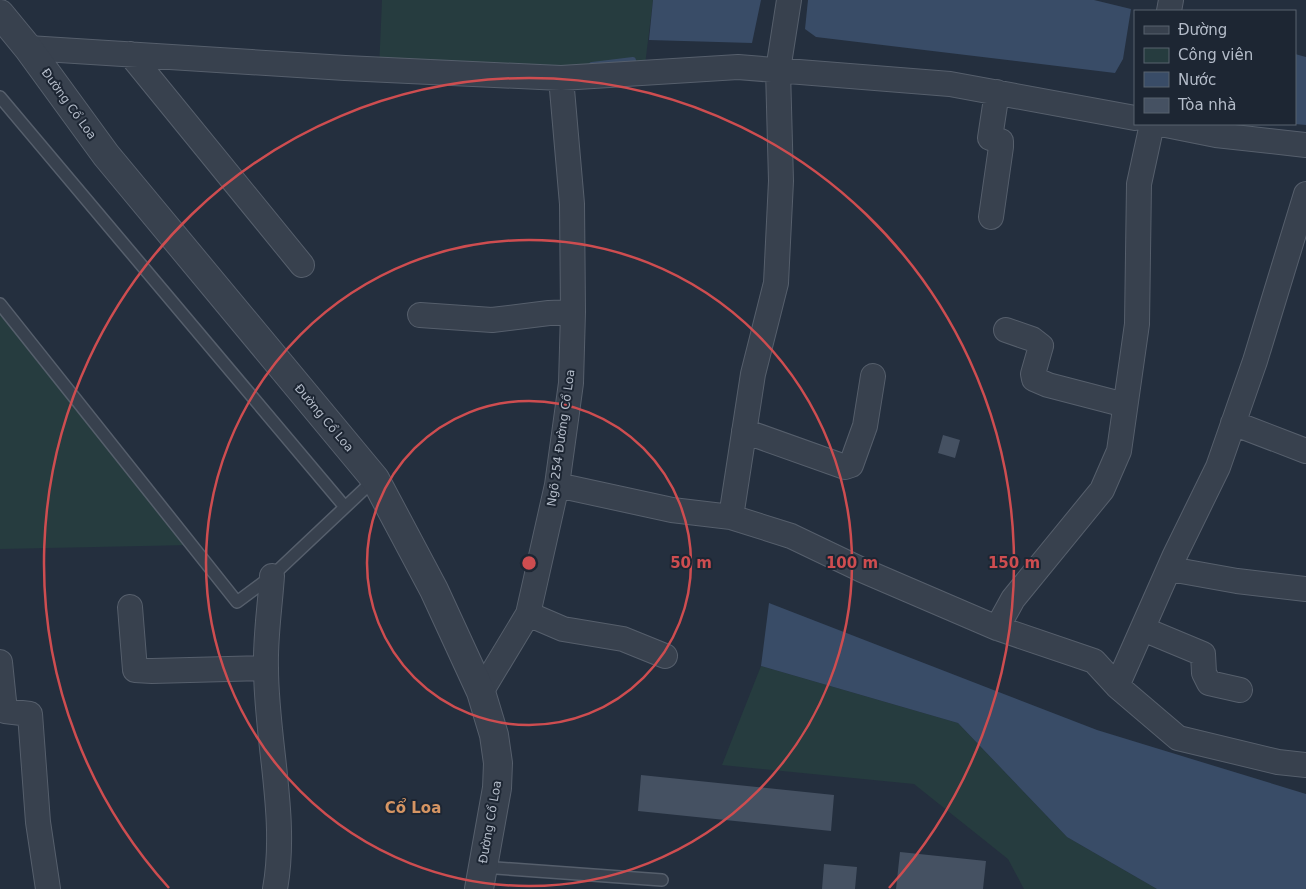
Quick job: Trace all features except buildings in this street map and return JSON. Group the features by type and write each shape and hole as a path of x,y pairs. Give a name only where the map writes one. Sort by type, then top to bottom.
{"street":[{"path":"731,517 753,374 776,282 781,181 778,70 789,0"},
{"name":"Đường Cổ Loa","path":"1,16 28,48 106,155 375,479 434,590 480,692 494,735 498,762 497,788 481,878"},
{"path":"28,48 345,68 561,78 738,67 950,84 1134,118"},
{"path":"130,54 302,264"},
{"name":"Ngõ 254 Đường Cổ Loa","path":"480,692 528,614 557,485 571,382 573,312 572,204 561,78"},
{"path":"991,217 1002,147 1001,141 990,138 996,92"},
{"path":"997,628 1013,599 1102,490 1119,451 1137,324 1139,184 1152,125"},
{"path":"1166,125 1216,135 1306,145"},
{"path":"1118,686 1218,467 1255,361 1306,194"},
{"path":"420,315 492,320 573,312"},
{"path":"1006,330 1032,339 1041,346 1033,374 1034,379 1048,385 1125,405"},
{"path":"744,431 845,467 851,465 865,426 873,376"},
{"path":"1234,423 1306,451"},
{"path":"557,485 672,510 731,517 791,536 862,570 997,628 1094,661 1118,686 1178,738 1278,762 1306,765"},
{"path":"1170,569 1237,581 1306,589"},
{"path":"272,576 266,668 277,824 277,874 274,889"},
{"path":"130,607 135,670 266,668"},
{"path":"528,614 563,629 622,639 665,656"},
{"path":"1143,629 1203,654 1204,673 1209,683 1240,690"},
{"path":"0,662 5,711 30,714 38,822 48,889"}],"lane":[{"path":"0,97 345,507"},
{"path":"0,304 237,602 272,576 375,479"},
{"path":"481,878 662,880"}],"green space":[{"path":"382,0 653,0 644,73 379,70"},
{"path":"0,304 191,545 0,549"},
{"path":"761,666 958,723 1067,837 1157,889 1024,889 1008,859 914,784 722,765"}],"water":[{"path":"653,0 761,0 752,43 649,40"},
{"path":"808,0 1094,0 1131,9 1123,59 1115,73 816,37 805,29"},
{"path":"1296,54 1306,57 1306,125 1296,124"},
{"path":"769,603 1097,730 1306,794 1306,889 1157,889 1067,837 958,723 761,666"}],"waterway":[{"path":"592,65 633,60"}],"district":[{"name":"Cổ Loa","path":"413,808"}]}
